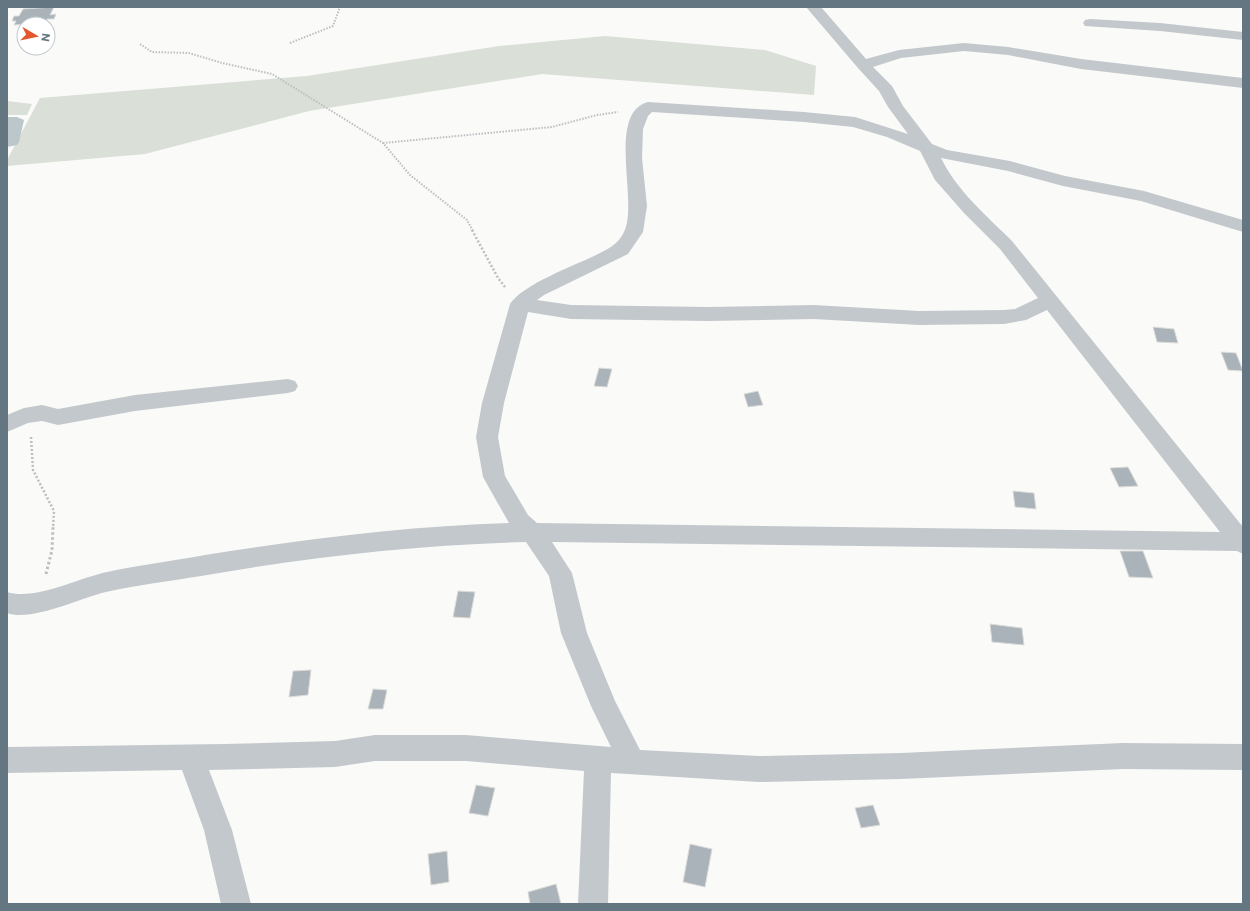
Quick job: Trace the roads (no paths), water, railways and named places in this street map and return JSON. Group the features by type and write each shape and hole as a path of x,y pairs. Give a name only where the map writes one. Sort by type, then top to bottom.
{"street":[{"path":"813,7 862,65 886,89 896,107 927,148 941,176 970,209 1006,246 1242,543"},
{"path":"1090,23 1243,36"},
{"path":"862,65 899,54 964,47 1015,52 1081,64 1243,83"},
{"path":"632,762 604,706 574,633 560,573 532,532 520,521 494,477 486,437 493,403 520,304 538,291 620,250 634,232 638,206 634,158 635,129 641,114 648,107 804,117 855,122 893,134 927,148 955,156 1010,166 1063,181 1144,196 1243,226"},
{"path":"520,304 571,312 708,314 814,312 919,318 1004,318 1019,315 1049,301"},
{"path":"16,420 42,414 58,417 135,403 288,386"},
{"path":"7,602 14,605 40,602 106,582 284,552 460,534 532,532 1242,543"},
{"path":"7,760 192,758 335,754 375,748 466,748 632,762 774,769 901,766 1123,756 1243,757"},
{"path":"192,758 218,830 236,904"},
{"path":"593,904 598,759"}]}
